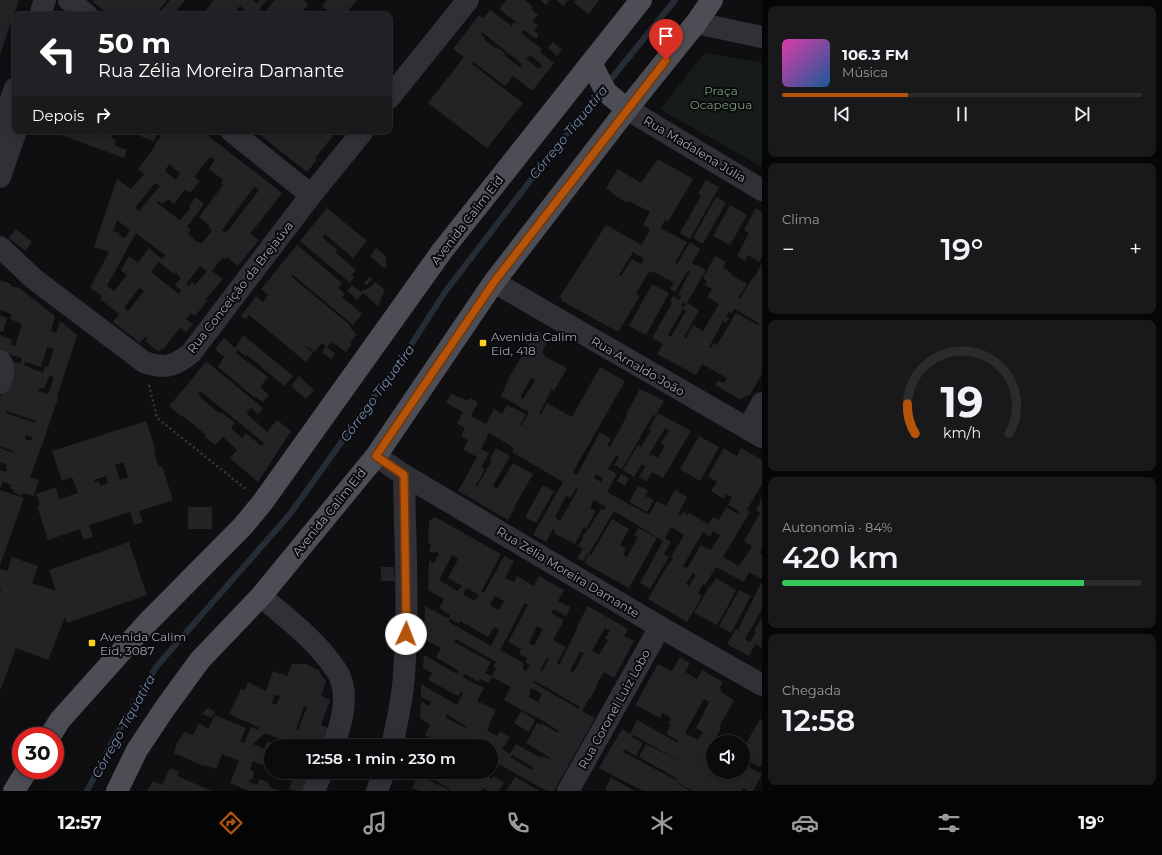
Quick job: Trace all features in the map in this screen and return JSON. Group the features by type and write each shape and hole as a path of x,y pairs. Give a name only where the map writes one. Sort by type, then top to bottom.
{"main road":[{"name":"Avenida Calim Eid","path":"56,727 60,720 147,623 244,526 442,251 595,72 641,0"},
{"name":"Avenida Calim Eid","path":"117,791 137,750 169,702 200,660 261,596 376,456 494,282 622,105 696,23 712,0"},
{"path":"595,72 606,92 622,105"},
{"path":"14,791 21,779"}],"street":[{"path":"41,12 45,0"},
{"path":"59,12 63,0"},
{"path":"69,0 83,12"},
{"path":"392,94 461,3"},
{"path":"696,23 762,36"},
{"path":"0,132 12,97"},
{"name":"Rua Madalena Júlia","path":"622,105 762,190"},
{"path":"0,177 15,134"},
{"path":"235,134 311,195"},
{"name":"Rua Conceição da Brejaúva","path":"0,247 34,279 144,362 156,366 168,366 180,362 191,353 311,195 361,134"},
{"name":"Rua Arnaldo João","path":"494,282 755,433"},
{"path":"0,361 4,366 4,373 0,382"},
{"path":"755,433 762,403"},
{"name":"Rua Zélia Moreira Damante","path":"376,456 404,475 660,627 762,685"},
{"path":"394,739 399,716 404,674 406,606 404,475"},
{"path":"261,596 311,640 328,658 340,677 344,695 343,715 335,739"},
{"name":"Rua Coronel Luiz Lobo","path":"568,791 660,627"},
{"path":"314,791 319,779"},
{"path":"377,791 381,779"}],"path":[{"path":"144,362 156,418 262,503"}],"green space":[{"name":"Praça Ocapegua","path":"708,53 762,63 762,167 661,109 701,57"}],"building":[{"path":"0,0 19,0 15,12 12,12 12,20 0,54"},
{"path":"94,0 167,0 159,10 161,11 170,0 185,0 175,12 105,12 93,2"},
{"path":"214,0 253,0 257,3 260,0 267,0 259,9 263,12 247,12 240,6 235,12 204,12"},
{"path":"275,0 304,0 308,5 302,12 265,12"},
{"path":"327,0 357,0 347,12 329,12 322,6"},
{"path":"506,0 525,0 533,7 531,9 538,15 532,21 538,26 534,30 539,35 536,39 524,30 521,33 542,49 540,52 554,63 532,91 513,76 505,86 473,62 472,64 523,103 487,148 428,103 464,57 453,49 479,15 483,18 490,10 512,26 514,22 520,25 499,9","holes":["482,32 522,64 521,68 504,55 505,53 497,47 496,49 484,39 485,37 481,34","530,55 542,65 539,69 526,59"]},
{"path":"540,0 550,0 546,5"},
{"path":"568,0 563,6 557,1"},
{"path":"576,0 599,0 589,14 574,3"},
{"path":"553,42 562,50 557,56 548,48"},
{"path":"58,134 97,134 102,136 103,134 113,134 112,138 116,140 114,145 127,150 124,158"},
{"path":"135,134 157,134 154,142"},
{"path":"157,134 206,134 282,193 250,234 259,240 238,266 227,257 225,259 222,258 212,271 223,279 205,300 207,301 195,316 191,313 186,319 193,324 186,332 180,328 159,352 145,341 148,338 146,336 140,343 113,322 119,314 100,299 102,296 90,288 109,252 94,247 117,179 131,189 144,174 138,169 161,136","holes":["210,157 215,160 209,169 223,180 221,183 223,185 199,217 210,226 208,227 212,231 201,244 197,241 189,252 196,242 188,233 191,230 187,227 204,204 196,197 189,206 191,208 180,220 157,203 158,201 162,204 168,199 174,204 185,189 190,193 200,181 194,177","169,164 180,173 176,180 165,171","155,183 160,186 139,211 135,208","254,187 259,190 226,233 222,230","117,220 130,230 125,238 119,235 120,233 113,231","136,233 165,255 162,259 149,248 138,263 129,256 121,270 127,275 114,291 107,286","159,262 174,274 175,272 181,278 175,285 181,290 179,294 151,272","200,266 207,271 195,285 192,282 189,286 186,284","139,288 144,291 128,311 124,308"]},
{"path":"259,134 335,134 315,158 317,160 307,172"},
{"path":"658,159 693,179 668,222 665,220 660,228 687,242 675,263 677,264 690,242 700,249 692,263 706,270 686,304 682,302 681,305 684,307 687,303 699,310 684,337 686,338 693,325 703,331 719,304 707,297 712,289 704,285 707,281 703,278 715,256 726,262 723,268 732,273 731,275 747,284 738,298 740,299 762,263 762,374 750,395 739,399 715,385 718,380 724,383 727,378 702,364 696,375 657,354 663,344 652,338 672,303 670,302 673,296 679,300 681,296 678,295 690,271 688,270 675,292 670,289 674,283 654,272 649,271 636,294 640,296 618,332 562,301 560,296 606,225 642,245 650,229 643,225 650,212 629,201 628,203 617,197 606,188 618,169 641,183","holes":["633,252 644,259 641,264 632,259 621,276 619,275","683,309 686,311 671,337 668,335","734,309 759,323 758,325 736,313 717,345 714,343 711,348 709,347 723,321 726,323 729,318 726,316 729,312 732,313"]},
{"path":"706,180 719,187 690,239 680,233 701,196 698,194"},
{"path":"716,197 726,203 703,244 693,238"},
{"path":"730,205 747,215 730,245 713,236"},
{"path":"327,208 367,241 353,258 325,234 322,237 337,250 335,252 356,270 352,275 354,277 350,283 300,241"},
{"path":"756,208 762,212 762,257 759,262 748,255 745,261 737,256 749,233 744,230"},
{"path":"16,229 32,242 25,251 9,238"},
{"path":"297,245 342,283 338,288 345,294 342,297 362,314 353,325 293,275 292,277 351,326 350,328 357,334 350,343 352,344 346,352 331,342 327,347 335,354 331,359 322,352 326,346 322,343 314,352 305,345 313,353 306,362 249,315 246,319 241,316 256,296 263,302 268,295 261,289"},
{"path":"376,248 387,257 385,261 387,266 384,268 370,256"},
{"path":"369,277 372,279 367,285 364,283"},
{"path":"0,280 11,284 11,286 18,287 55,316 51,331 56,333 60,321 77,335 57,397 58,398 30,477 39,480 34,496 23,493 22,496 13,492 14,490 10,488 11,485 3,482 0,489 0,470 6,472 7,469 5,469 7,465 0,462 0,448 14,453 15,452 0,446 0,398 12,361 20,364 22,358 7,354 0,356 0,335 12,340 11,345 15,346 22,324 10,319 12,314 0,310","holes":["47,347 54,349 48,367 45,366 43,373 24,365 25,362 41,367","49,376 54,377 48,394 38,391 39,388 44,389","7,411 36,421 35,423 6,413","26,435 33,437 31,441 25,439"]},
{"path":"375,282 385,290 378,306 363,293 357,300 347,291 352,285 361,292 364,289 369,289"},
{"path":"652,284 669,293 646,335 629,326"},
{"path":"0,315 7,318 3,332 0,331"},
{"path":"536,331 549,339 542,352 545,354 544,356 567,368 554,391 552,389 539,414 541,414 547,403 572,417 600,367 625,381 573,472 577,475 600,432 611,439 607,446 610,447 640,389 664,401 655,416 653,415 622,469 614,465 619,457 616,455 608,469 617,474 607,492 649,515 657,501 666,506 675,490 687,497 678,514 681,516 683,512 687,515 689,513 708,524 713,517 719,520 726,507 738,514 739,511 728,505 732,497 726,494 724,499 711,491 717,482 708,476 724,448 737,456 741,448 762,460 762,484 747,510 750,512 723,557 739,566 745,558 752,546 744,541 760,513 756,510 762,498 762,548 760,553 762,554 762,579 749,572 744,582 716,567 705,585 703,584 698,593 702,596 687,622 648,599 673,558 671,557 684,535 671,527 665,538 671,542 664,554 669,557 650,589 640,583 663,541 614,511 589,554 588,553 583,561 577,558 583,549 578,546 584,533 585,534 601,509 604,510 606,507 594,500 590,508 596,511 586,529 584,527 575,544 554,533 555,530 553,529 546,542 533,535 563,482 512,452 514,448 489,433 481,449 489,453 481,467 485,469 475,487 477,487 492,460 490,459 496,448 510,456 493,486 497,489 513,463 533,474 508,520 458,491 477,457 463,450 468,440 461,436 465,428 457,424 463,412 446,403 451,394 468,401 470,398 478,402 471,416 486,424 494,409 502,414 507,405 526,414 520,425 522,425 529,412 501,396 510,376","holes":["531,378 535,381 523,399 521,396","596,474 603,478 601,482 594,478","576,488 578,489 560,521 555,517 566,496 570,498","713,531 720,535 711,550 701,545 687,568 683,566 703,532 710,537","693,573 696,575 689,586 686,584"]},
{"path":"243,335 293,376 284,386 247,355 246,357 238,350 236,353 268,377 260,387 269,395 263,402 256,397 255,398 218,367 224,357 215,349 224,338 235,348"},
{"path":"206,361 263,408 258,414 251,408 246,413 267,432 277,420 291,431 258,482 230,458 237,450 223,437 215,445 205,437 206,435 169,406","holes":["200,391 264,443 261,446 246,433 242,438 231,428 235,423 221,412 220,414 199,396 200,394 198,393"]},
{"path":"299,376 314,390 306,399 291,386"},
{"path":"658,413 691,431 663,478 652,472 647,481 639,477 645,467 643,465 641,465 634,477 623,470 638,445 641,447 651,430 649,429","holes":["665,428 669,430 661,443 665,446 658,458 651,454 651,456 649,455"]},
{"path":"146,421 156,451 154,452 159,467 162,466 173,500 139,511 143,522 134,525 130,512 89,525 93,537 84,540 80,529 48,540 37,506 40,505 36,494 56,487 59,499 78,493 72,477 62,481 52,451","holes":["123,462 128,477 120,480 115,465","106,476 108,483 100,486 99,481 95,483 94,480"]},
{"path":"699,436 719,447 700,481 680,469"},
{"path":"621,474 629,478 625,486 617,481"},
{"path":"543,485 554,491 536,523 525,517"},
{"path":"638,486 648,490 645,496 654,500 647,512 629,502"},
{"path":"0,490 24,498 0,565"},
{"path":"188,507 212,507 212,529 188,529"},
{"path":"435,517 501,554 481,592 484,593 504,556 514,561 505,578 514,582 517,576 534,586 539,576 564,590 558,601 570,607 566,616 554,609 551,613 564,620 553,640 566,647 557,663 559,665 588,606 628,629 624,636 634,641 614,678 604,672 582,711 595,718 554,791 547,791 498,764 498,739 432,739 425,735 430,725 420,718 421,701 429,706 431,702 421,697 421,684 457,705 463,693 461,692 458,696 428,680 432,673 423,668 424,655 457,674 459,671 436,657 441,648 424,639 425,606 449,619 450,615 439,608 444,599 428,590 429,560 434,563 439,554 435,551 434,553 429,551 431,545 428,542 429,521","holes":["452,555 458,559 448,578 462,586 458,591 439,580","466,588 479,595 475,601 463,595","495,596 504,601 499,610 490,605","525,603 528,605 508,642 521,649 519,654 527,658 525,662 530,665 526,671 522,668 524,663 500,650","450,619 459,624 460,621 488,637 494,627 499,630 491,646 449,622","537,626 543,629 534,646 529,643","605,628 610,631 605,638 608,640 599,655 592,651","456,639 496,662 493,667 496,668 492,676 485,673 491,662 454,642","580,652 584,653 573,673 570,671","547,658 549,659 542,672 540,670","465,674 479,682 480,679 489,683 492,677 511,687 504,700 535,716 559,731 558,733 541,723 541,725 537,723 526,743 550,758 549,759 542,756 541,758 516,744 510,754 502,749 510,737 500,731 497,736 487,730 496,710 477,701 484,688 463,677","535,681 580,707 579,709 534,683","531,688 542,694 538,702 529,697","446,714 467,727 466,728 446,718","512,755 533,767 532,770 510,757"]},
{"path":"612,519 629,529 620,545 626,548 623,555 627,557 638,537 634,535 638,528 657,538 629,588 584,563 589,554 591,555"},
{"path":"129,542 147,595 67,623 65,617 48,660 16,648 0,691 0,569 7,571 12,557 38,566 32,583 56,591 49,570"},
{"path":"381,567 394,567 395,581 381,581"},
{"path":"716,578 736,590 717,625 694,613"},
{"path":"762,581 762,609 745,639 750,642 762,617 762,648 755,644 749,656 727,644 736,629 738,630"},
{"path":"739,590 751,596 731,633 719,626"},
{"path":"680,657 690,663 685,672 697,679 702,670 723,682 720,687 721,692 734,700 719,727 721,728 717,735 706,735 706,779 750,779 750,768 762,774 753,791 748,791 743,788 741,791 693,791 678,783 690,791 643,791 599,768 622,729 630,734 637,720 678,743 679,741 666,734 671,724 668,723 671,718 663,713 660,718 635,705 658,664 672,671","holes":["704,699 709,702 696,728 703,732 698,740 685,733","633,735 685,764 646,744 639,757 676,778 676,780 623,752 624,749 636,756 643,743 632,737"]},
{"path":"292,664 306,664 320,671 326,681 321,696 330,700 321,725 331,729 327,739 279,739 265,733 253,744 264,749 264,765 253,761 250,770 254,772 252,780 250,779 249,782 257,785 260,779 269,783 270,787 279,791 249,791 230,783 239,761 222,754 216,769 204,766 174,753 177,743 185,732 193,735 199,723 208,729 215,715 246,728 240,742 244,743 251,727 258,730 260,728 229,714 241,689 245,690 248,682 266,691 273,671 287,676","holes":["275,695 280,696 276,705 272,703","304,706 307,707 298,730 296,729"]},
{"path":"207,708 215,711 212,718 202,714"},
{"path":"521,711 535,720 529,732 514,723"},
{"path":"760,719 762,720 762,766 761,765 759,767 750,762 750,737"},
{"path":"170,768 179,772 177,776 212,791 147,791 153,781 162,785"},
{"path":"515,777 540,791 506,791"},
{"path":"611,778 635,791 608,791 605,789"},
{"path":"293,779 311,779 306,791 295,791 289,789"},
{"path":"417,779 426,779 448,789 447,791 419,791 412,788"},
{"path":"432,779 498,779 504,782 499,791 488,791 483,788 481,791 452,791"}],"waterway":[{"name":"Córrego Tiquatira","path":"607,84 675,0"},
{"name":"Córrego Tiquatira","path":"87,791 115,737 156,667 290,514 413,342 445,292 601,91"}],"place":[{"name":"Avenida Calim Eid, 418","path":"483,343"},
{"name":"Avenida Calim Eid, 3087","path":"92,643"}],"route":[{"path":"406,634 404,475 376,456 494,282 666,60"}]}
